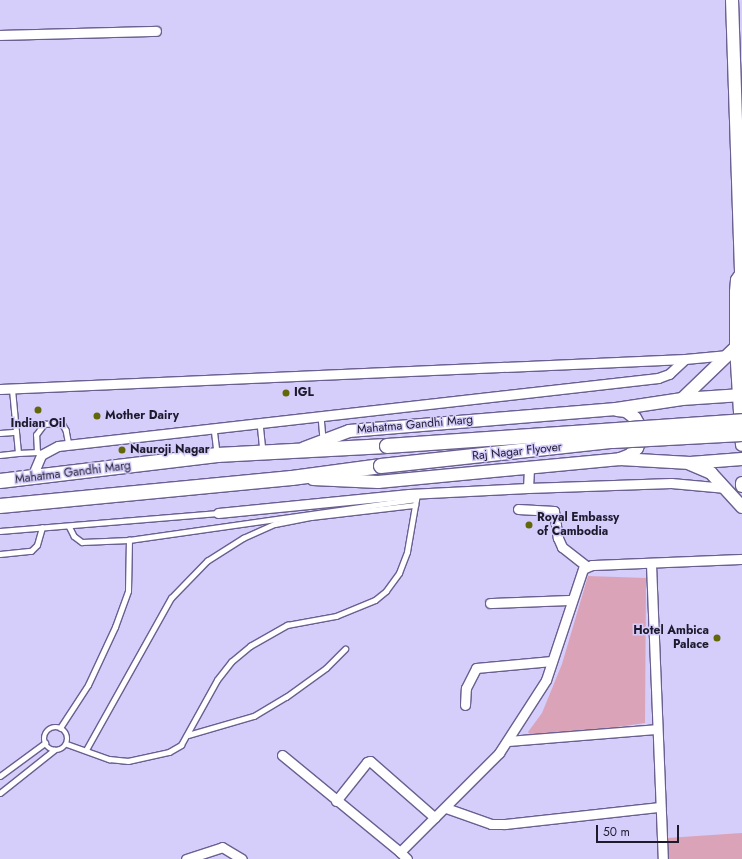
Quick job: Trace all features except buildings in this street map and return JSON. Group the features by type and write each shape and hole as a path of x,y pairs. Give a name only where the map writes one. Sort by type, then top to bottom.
{"main road":[{"name":"Raj Nagar Flyover","path":"293,453 742,421"},
{"name":"Raj Nagar Flyover","path":"292,478 382,466 613,442 742,434"},
{"name":"Mahatma Gandhi Marg","path":"0,481 31,479 217,455 293,453"},
{"name":"Mahatma Gandhi Marg","path":"0,506 292,478"}],"street":[{"path":"732,0 742,275 737,280 732,351 740,395 742,445"},
{"path":"0,35 156,31"},
{"path":"0,389 685,359 732,351"},
{"path":"682,399 732,351"},
{"path":"31,479 40,452 69,445 320,415 658,378 669,374 685,359"},
{"name":"Mahatma Gandhi Marg","path":"293,453 348,431 616,409 682,399 740,395"},
{"path":"616,409 626,411 635,418 640,427 641,438 633,451 620,459"},
{"path":"292,478 378,482 620,459 690,464 742,459"},
{"path":"690,464 711,473 742,507"},
{"path":"528,488 529,468"},
{"path":"218,513 528,488 671,483 726,488"},
{"path":"518,509 554,511 558,538 562,547 586,566 742,559"},
{"path":"652,564 656,729 662,859"},
{"path":"282,754 403,856 435,818 508,741 546,680 580,572 586,566"},
{"path":"490,603 571,600"},
{"path":"465,705 466,688 473,673 480,666 552,661"},
{"path":"508,741 656,729"},
{"path":"336,801 367,762 370,761 435,818"},
{"path":"446,808 491,824 505,824 660,807"},
{"path":"186,859 222,847 242,859"}],"lane":[{"path":"12,388 18,453"},
{"path":"320,415 323,441"},
{"path":"0,455 40,452 36,435 44,424 58,423 63,425 69,445"},
{"path":"260,423 263,454"},
{"path":"214,428 217,455"},
{"path":"0,433 16,432"},
{"path":"67,744 109,759 128,761 169,752 181,745 188,735 217,680 230,662 250,646 287,625 336,616 375,600 386,591 399,573 407,552 417,496 129,540 82,542 74,536 69,526"},
{"path":"86,750 171,598 207,561 243,538 275,524 311,517 415,505"},
{"path":"0,531 218,513"},
{"path":"0,554 31,551 37,545 42,528"},
{"path":"60,728 88,685 126,599 128,591 129,540"},
{"path":"188,735 254,716 292,693 326,668 345,649"},
{"path":"0,792 54,750 62,749 67,744 66,732 60,728 49,730 45,736 46,743 54,750"},
{"path":"0,776 46,743"}],"shaded area":[{"path":"588,576 646,578 645,723 534,739 528,732 542,713 562,664"},
{"path":"742,833 742,859 669,859 667,838"}],"place":[{"name":"IGL","path":"286,393"},
{"name":"Indian Oil","path":"38,410"},
{"name":"Mother Dairy","path":"97,416"},
{"name":"Nauroji Nagar","path":"122,450"},
{"name":"Royal Embassy of Cambodia","path":"529,525"},
{"name":"Hotel Ambica Palace","path":"717,638"}]}
